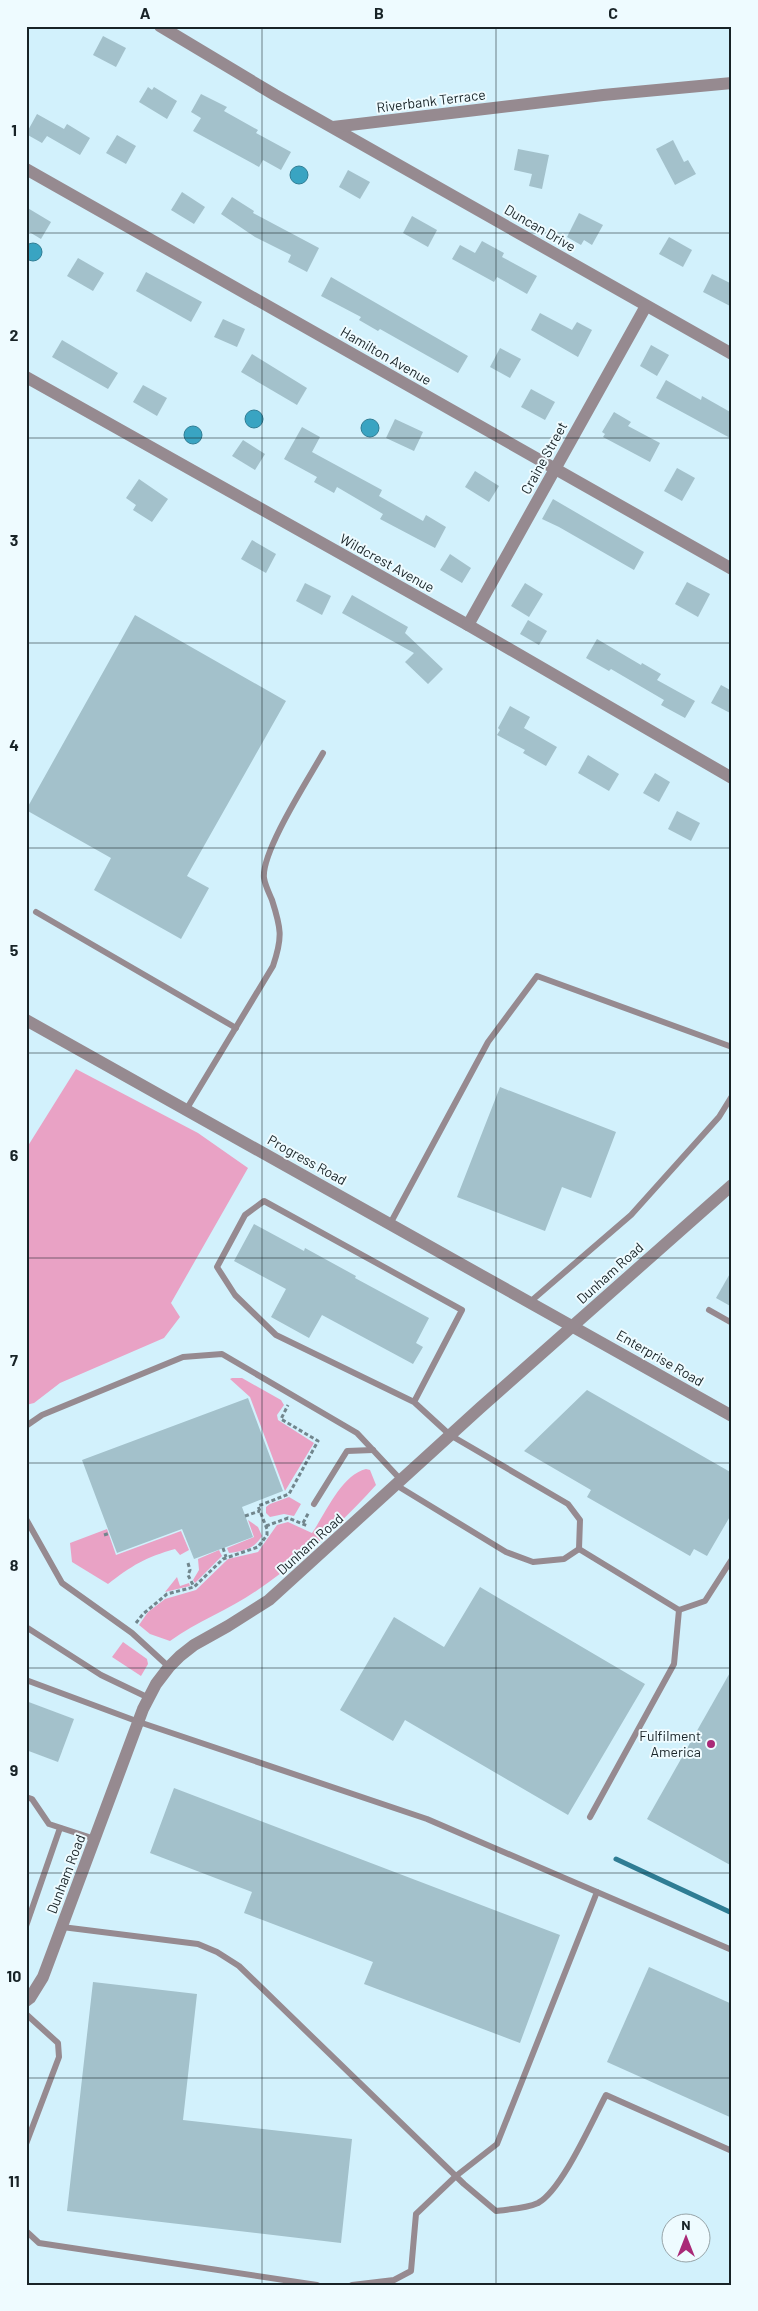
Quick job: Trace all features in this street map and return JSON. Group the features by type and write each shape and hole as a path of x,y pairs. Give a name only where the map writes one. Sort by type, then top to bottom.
{"street":[{"path":"160,26 332,127"},
{"name":"Riverbank Terrace","path":"332,127 603,95 732,83"},
{"name":"Duncan Drive","path":"332,127 732,354"},
{"name":"Hamilton Avenue","path":"26,169 732,569"},
{"name":"Craine Street","path":"468,625 646,306"},
{"name":"Wildcrest Avenue","path":"26,377 468,625 732,778"},
{"name":"Progress Road","path":"26,1020 573,1326"},
{"name":"Dunham Road","path":"26,2001 30,1998 43,1977 138,1722 149,1698 169,1667 194,1645 269,1600 732,1185"},
{"name":"Enterprise Road","path":"573,1326 732,1416"}],"lane":[{"path":"186,1110 273,966 281,945 280,924 264,877 271,848 323,753"},
{"path":"36,912 236,1028"},
{"path":"390,1224 488,1042 537,976 732,1047"},
{"path":"530,1302 631,1215 719,1116 732,1096"},
{"path":"414,1402 462,1310 264,1201 245,1215 217,1267 235,1295 276,1335 414,1402 450,1436 568,1504 580,1520 579,1549"},
{"path":"709,1310 732,1322"},
{"path":"26,1426 42,1415 183,1357 222,1354 357,1433 399,1482 506,1552 532,1562 564,1559 579,1549"},
{"path":"314,1504 347,1451 373,1450"},
{"path":"26,1518 62,1583 132,1633 169,1667"},
{"path":"579,1549 680,1610"},
{"path":"680,1610 705,1601 732,1559"},
{"path":"590,1817 674,1664 680,1610"},
{"path":"26,1627 101,1675 149,1698"},
{"path":"26,1680 138,1722 427,1819 732,1950"},
{"path":"26,1797 32,1799 49,1824 95,1839"},
{"path":"26,1926 60,1828"},
{"path":"352,2285 394,2280 411,2271 416,2214 456,2176 497,2144 597,1892"},
{"path":"62,1927 179,1940 198,1944 217,1952 239,1966 456,2176 496,2211 517,2209 538,2203 550,2193 559,2181 606,2095 732,2152"},
{"path":"26,2014 58,2043 59,2057 26,2144"},
{"path":"26,2231 39,2242 317,2285"}],"path":[{"path":"132,1633 143,1614 167,1594 194,1587 226,1557 258,1547 267,1535 266,1526 258,1506 289,1494 318,1441 281,1419 287,1408"},
{"path":"245,1516 260,1511"},
{"path":"266,1526 288,1518 308,1526"},
{"path":"104,1535 110,1533"},
{"path":"223,1548 226,1557"},
{"path":"188,1563 190,1570 188,1575 194,1587"}],"shaded area":[{"path":"76,1069 198,1133 248,1168 171,1303 180,1317 164,1338 60,1383 34,1403 26,1405 26,1149"},
{"path":"242,1378 281,1400 284,1405 277,1415 278,1420 314,1443 285,1491 250,1397 230,1379"},
{"path":"366,1469 370,1470 376,1485 350,1513 320,1540 259,1589 170,1641 150,1634 139,1625 148,1612 165,1599 196,1590 228,1559 258,1552 277,1525 288,1522 312,1533 342,1487 357,1473"},
{"path":"289,1497 301,1504 294,1516 284,1514 270,1517 266,1513 266,1507 270,1504"},
{"path":"248,1520 258,1527 262,1536 256,1544 248,1549 229,1553 227,1548 254,1537"},
{"path":"107,1529 116,1555 181,1531 189,1550 180,1555 175,1549 156,1555 132,1567 108,1584 72,1562 70,1543"},
{"path":"219,1550 222,1556 195,1583 193,1580 199,1570 198,1559"},
{"path":"177,1577 180,1586 189,1583 190,1586 165,1592"},
{"path":"123,1642 147,1659 148,1664 141,1676 112,1657"}],"water":[{"path":"299,166 305,169 308,175 305,181 299,184 293,181 290,175 293,169"},
{"path":"33,243 39,246 42,252 39,258 33,261 27,258 24,252 27,246"},
{"path":"254,410 260,413 263,419 260,425 254,428 248,425 245,419 248,413"},
{"path":"370,419 376,422 379,428 376,434 370,437 364,434 361,428 364,422"},
{"path":"193,426 199,429 202,435 199,441 193,444 187,441 184,435 187,429"}],"building":[{"path":"103,36 126,48 116,67 93,55"},
{"path":"148,87 152,90 154,87 177,101 167,119 139,102"},
{"path":"201,94 227,107 224,111 258,130 256,133 291,152 281,170 263,160 259,167 193,131 201,118 191,112"},
{"path":"37,114 64,129 67,124 90,138 80,155 47,136 42,143 26,134"},
{"path":"117,135 136,146 126,164 106,153"},
{"path":"673,140 684,162 688,160 696,174 675,185 656,149"},
{"path":"518,149 549,155 542,189 529,186 532,174 514,170"},
{"path":"348,170 370,182 360,199 339,187"},
{"path":"182,192 205,207 194,224 171,210"},
{"path":"232,197 254,211 253,213 319,248 307,272 288,262 291,255 255,237 221,214"},
{"path":"26,207 51,222 41,239 26,230"},
{"path":"579,213 603,225 592,245 584,240 581,245 567,237"},
{"path":"412,216 437,230 428,247 403,233"},
{"path":"669,237 692,250 683,267 659,254"},
{"path":"482,241 504,253 502,257 537,276 527,294 497,277 494,282 452,259 460,245 475,253"},
{"path":"78,258 104,273 93,291 67,276"},
{"path":"146,272 202,302 191,322 136,291"},
{"path":"712,274 732,284 732,307 703,292"},
{"path":"331,277 468,356 458,373 380,329 378,331 359,320 361,317 321,296"},
{"path":"540,313 572,330 577,322 592,330 578,357 531,330"},
{"path":"223,319 245,329 237,347 214,337"},
{"path":"62,340 118,373 108,389 52,357"},
{"path":"651,345 669,355 657,376 640,366"},
{"path":"500,348 521,359 510,378 490,367"},
{"path":"252,354 307,388 297,405 241,372"},
{"path":"666,380 701,400 702,396 732,413 732,439 656,398"},
{"path":"143,385 167,398 157,416 133,402"},
{"path":"531,389 555,402 545,420 521,407"},
{"path":"614,412 631,422 628,426 660,443 650,462 603,437 605,434 602,432"},
{"path":"395,419 423,432 414,451 386,438"},
{"path":"302,427 320,437 312,452 382,490 379,496 423,521 426,515 446,527 435,548 380,519 383,514 337,487 334,493 314,482 317,477 284,459"},
{"path":"243,440 265,454 255,470 232,456"},
{"path":"677,468 695,478 682,501 664,491"},
{"path":"475,471 499,486 489,502 465,487"},
{"path":"139,479 168,499 152,522 133,510 136,505 126,498"},
{"path":"553,499 644,552 634,570 542,519"},
{"path":"252,540 276,554 266,573 241,559"},
{"path":"450,554 471,568 462,583 440,570"},
{"path":"687,582 710,594 698,617 675,604"},
{"path":"305,583 331,596 322,615 296,601"},
{"path":"525,583 543,594 529,617 511,606"},
{"path":"352,595 408,627 405,633 443,669 428,684 405,662 414,653 342,613"},
{"path":"135,615 286,701 187,876 209,888 181,939 94,890 111,858 26,810"},
{"path":"528,620 547,631 539,645 520,634"},
{"path":"597,639 641,665 642,663 661,674 657,680 695,701 685,718 661,705 664,700 611,669 609,671 586,658"},
{"path":"721,685 732,691 732,714 711,703"},
{"path":"510,706 530,717 524,728 557,747 546,766 523,753 525,750 497,735 500,730 498,728"},
{"path":"588,755 619,774 609,791 578,773"},
{"path":"655,773 670,782 659,802 643,793"},
{"path":"677,811 700,823 691,841 668,829"},
{"path":"500,1087 616,1132 591,1198 562,1187 545,1231 457,1197"},
{"path":"254,1224 304,1251 305,1248 356,1276 355,1278 429,1318 416,1343 423,1347 413,1364 322,1315 309,1338 271,1317 286,1289 234,1261"},
{"path":"732,1270 732,1307 716,1298"},
{"path":"587,1390 732,1473 732,1513 707,1556 694,1549 690,1556 587,1497 591,1490 524,1451"},
{"path":"248,1398 283,1491 242,1507 253,1537 194,1559 182,1529 117,1553 82,1460"},
{"path":"480,1587 645,1684 568,1815 405,1720 393,1741 340,1710 394,1617 444,1647"},
{"name":"Fulfilment America","path":"732,1669 732,1866 647,1819"},
{"path":"26,1701 74,1719 58,1762 26,1750"},
{"path":"174,1788 560,1935 520,2043 364,1984 373,1962 244,1913 252,1892 150,1853"},
{"path":"649,1967 732,2004 732,2118 607,2062"},
{"path":"93,1982 197,1994 183,2120 352,2139 341,2243 67,2211"}],"waterway":[{"path":"616,1859 732,1913"}],"place":[{"name":"Fulfilment America","path":"711,1744"}]}
